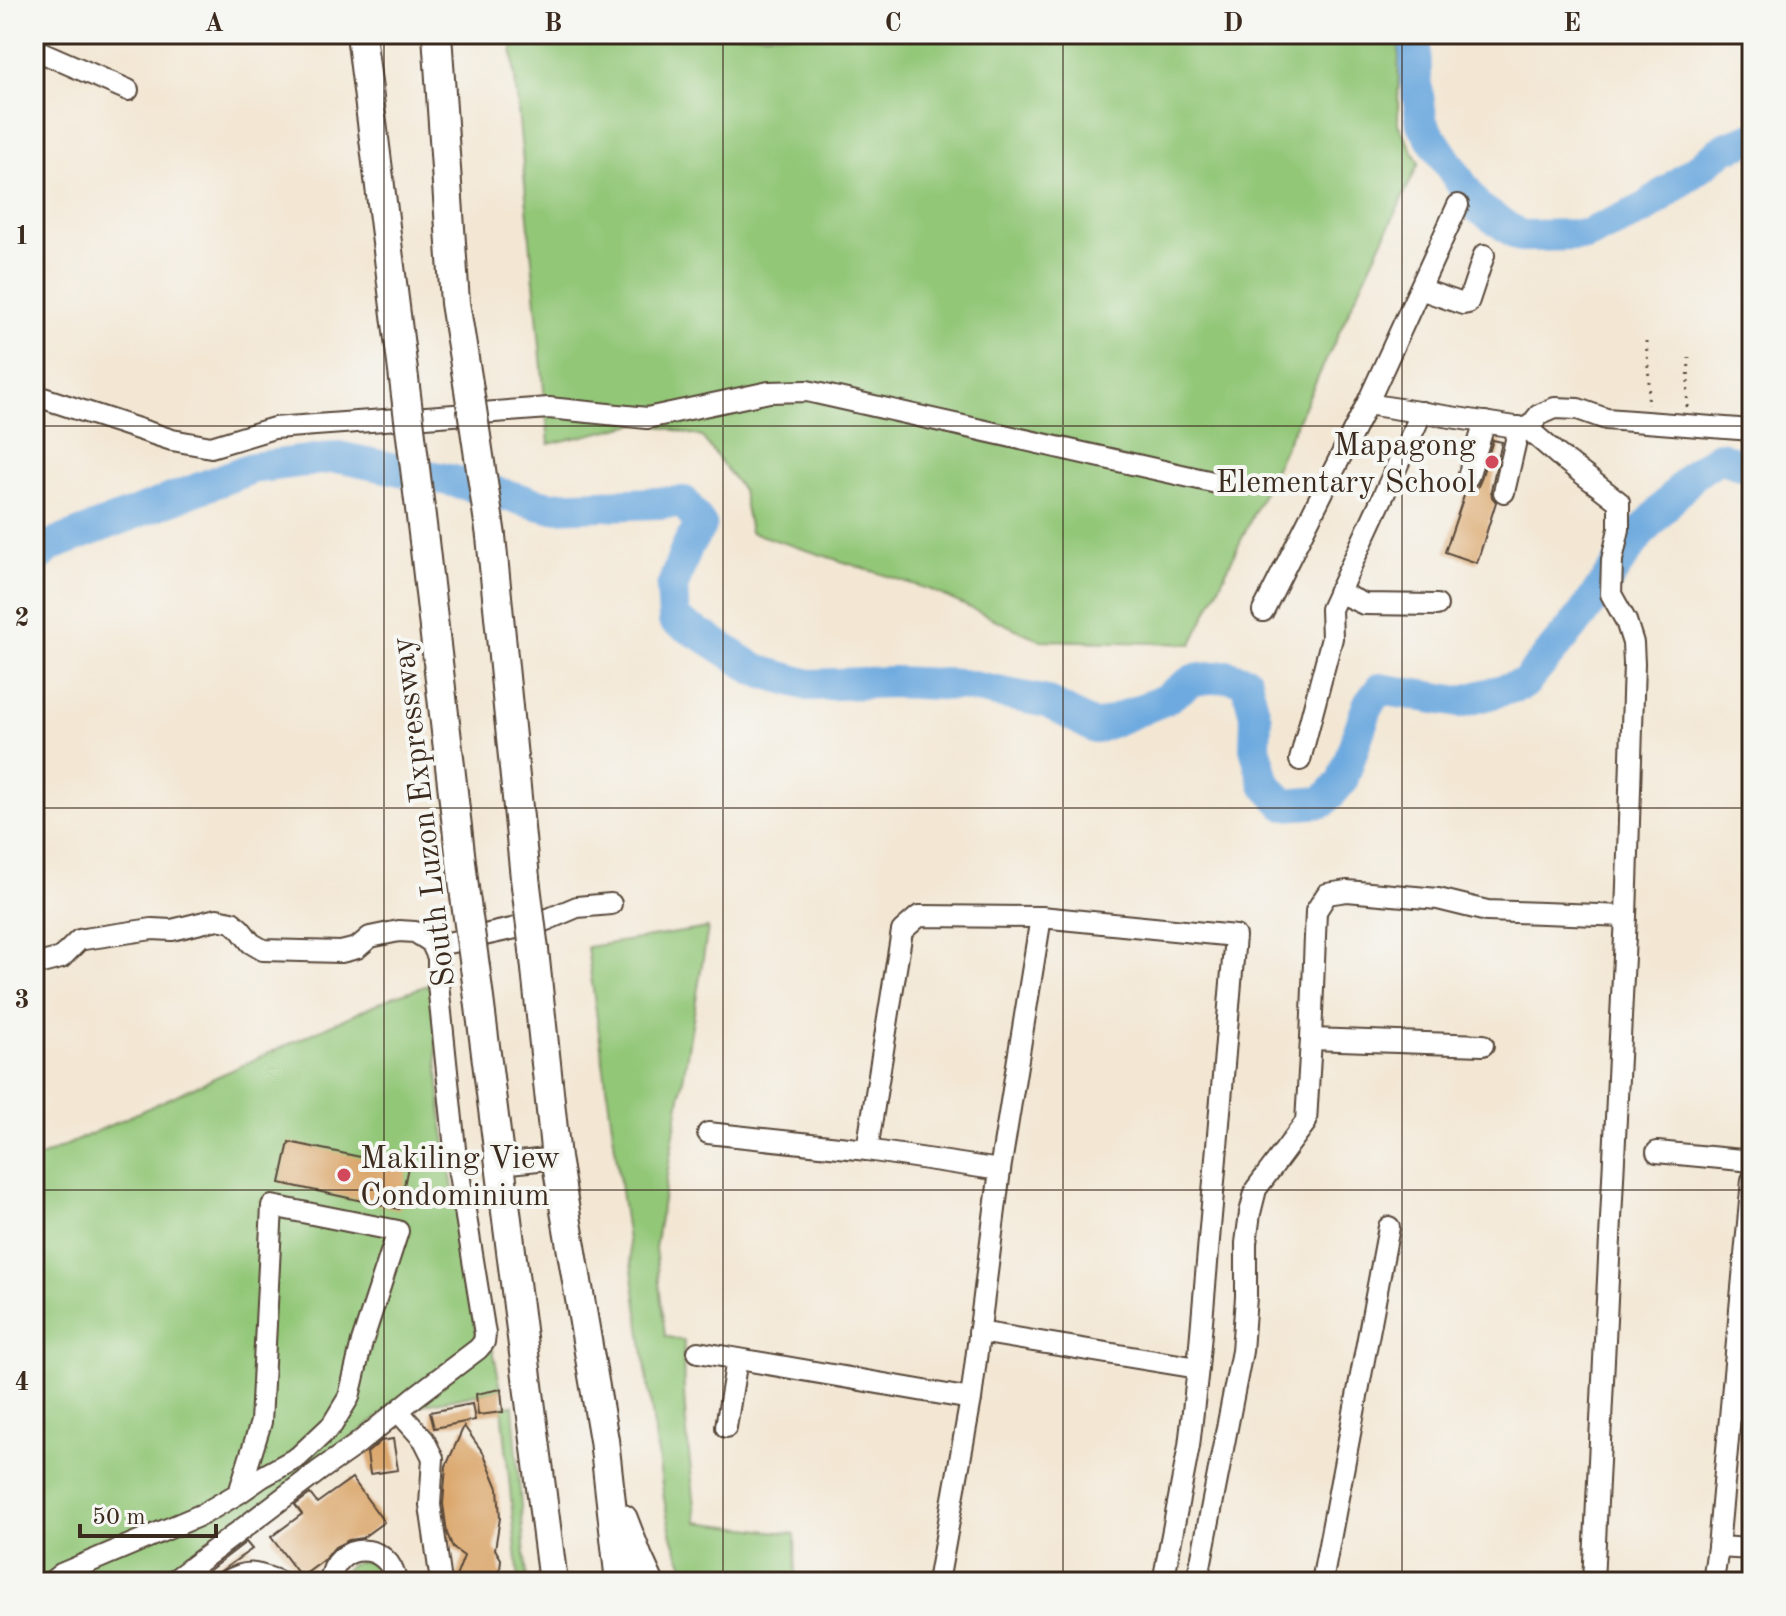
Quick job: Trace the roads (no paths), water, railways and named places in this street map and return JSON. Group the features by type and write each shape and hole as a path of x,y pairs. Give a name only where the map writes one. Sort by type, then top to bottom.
{"highway":[{"name":"South Luzon Expressway","path":"361,34 465,896 553,1582"},
{"path":"437,34 455,303 491,536 556,1158 615,1494 649,1582"},
{"path":"604,1440 620,1582"}],"street":[{"path":"34,49 128,90"},
{"path":"1263,611 1367,404 1458,205"},
{"path":"1420,289 1468,303 1484,255"},
{"path":"34,395 172,440 211,447 274,428 549,408 647,418 769,392 807,391 1217,483"},
{"path":"1367,404 1524,428 1619,502 1611,594 1626,621 1633,643 1634,664 1626,916 1593,1582"},
{"path":"1504,492 1524,428 1539,415 1555,408 1578,409 1606,419 1752,430"},
{"path":"1300,760 1332,638 1331,609 1422,412"},
{"path":"1468,477 1485,422"},
{"path":"1338,592 1364,604 1437,605"},
{"path":"1197,1582 1242,1351 1250,1213 1256,1189 1306,1122 1316,911 1327,894 1347,891 1438,899 1487,911 1626,916"},
{"path":"434,946 539,923 577,907 611,904"},
{"path":"867,1150 902,931 919,916 1041,917 1235,936 1198,1368 1189,1446 1163,1582"},
{"path":"938,1582 971,1399 1000,1170 1041,917"},
{"path":"34,965 61,958 84,939 152,929 172,930 217,919 232,922 251,943 263,950 341,952 357,948 370,937 405,930 428,938 438,957 455,1149 485,1340 478,1349 356,1445 172,1582"},
{"path":"1311,1039 1483,1045"},
{"path":"708,1133 867,1150 1000,1170"},
{"path":"1657,1152 1752,1161"},
{"path":"501,1164 556,1158"},
{"path":"1713,1582 1752,1180"},
{"path":"51,1582 61,1574 203,1514 239,1493 262,1477 298,1457 332,1425 349,1397 362,1342 398,1231 272,1206 261,1422 239,1493"},
{"path":"1322,1582 1389,1227"},
{"path":"979,1332 1198,1368"},
{"path":"698,1352 971,1399"},
{"path":"726,1427 737,1359"},
{"path":"398,1411 424,1440 433,1458 430,1505 441,1582"},
{"path":"1718,1547 1752,1549"},
{"path":"330,1582 338,1561 346,1555 364,1550 388,1562 394,1570 396,1582"},
{"path":"226,1582 240,1574 254,1573 281,1582"}],"waterway":[{"path":"1415,34 1416,81 1422,124 1477,207 1520,236 1586,235 1644,209 1725,148 1752,138"},
{"path":"34,560 52,545 252,468 338,457 453,481 549,507 684,502 701,525 687,547 672,588 674,620 756,670 809,685 894,682 962,685 1047,702 1096,728 1164,700 1193,680 1228,676 1246,681 1256,719 1255,747 1265,784 1285,805 1323,802 1342,781 1368,705 1380,689 1460,702 1524,684 1581,617 1638,536 1694,474 1719,457 1752,468"}],"place":[{"name":"Mapagong Elementary School","path":"1492,462"},
{"name":"Makiling View Condominium","path":"344,1175"}]}
